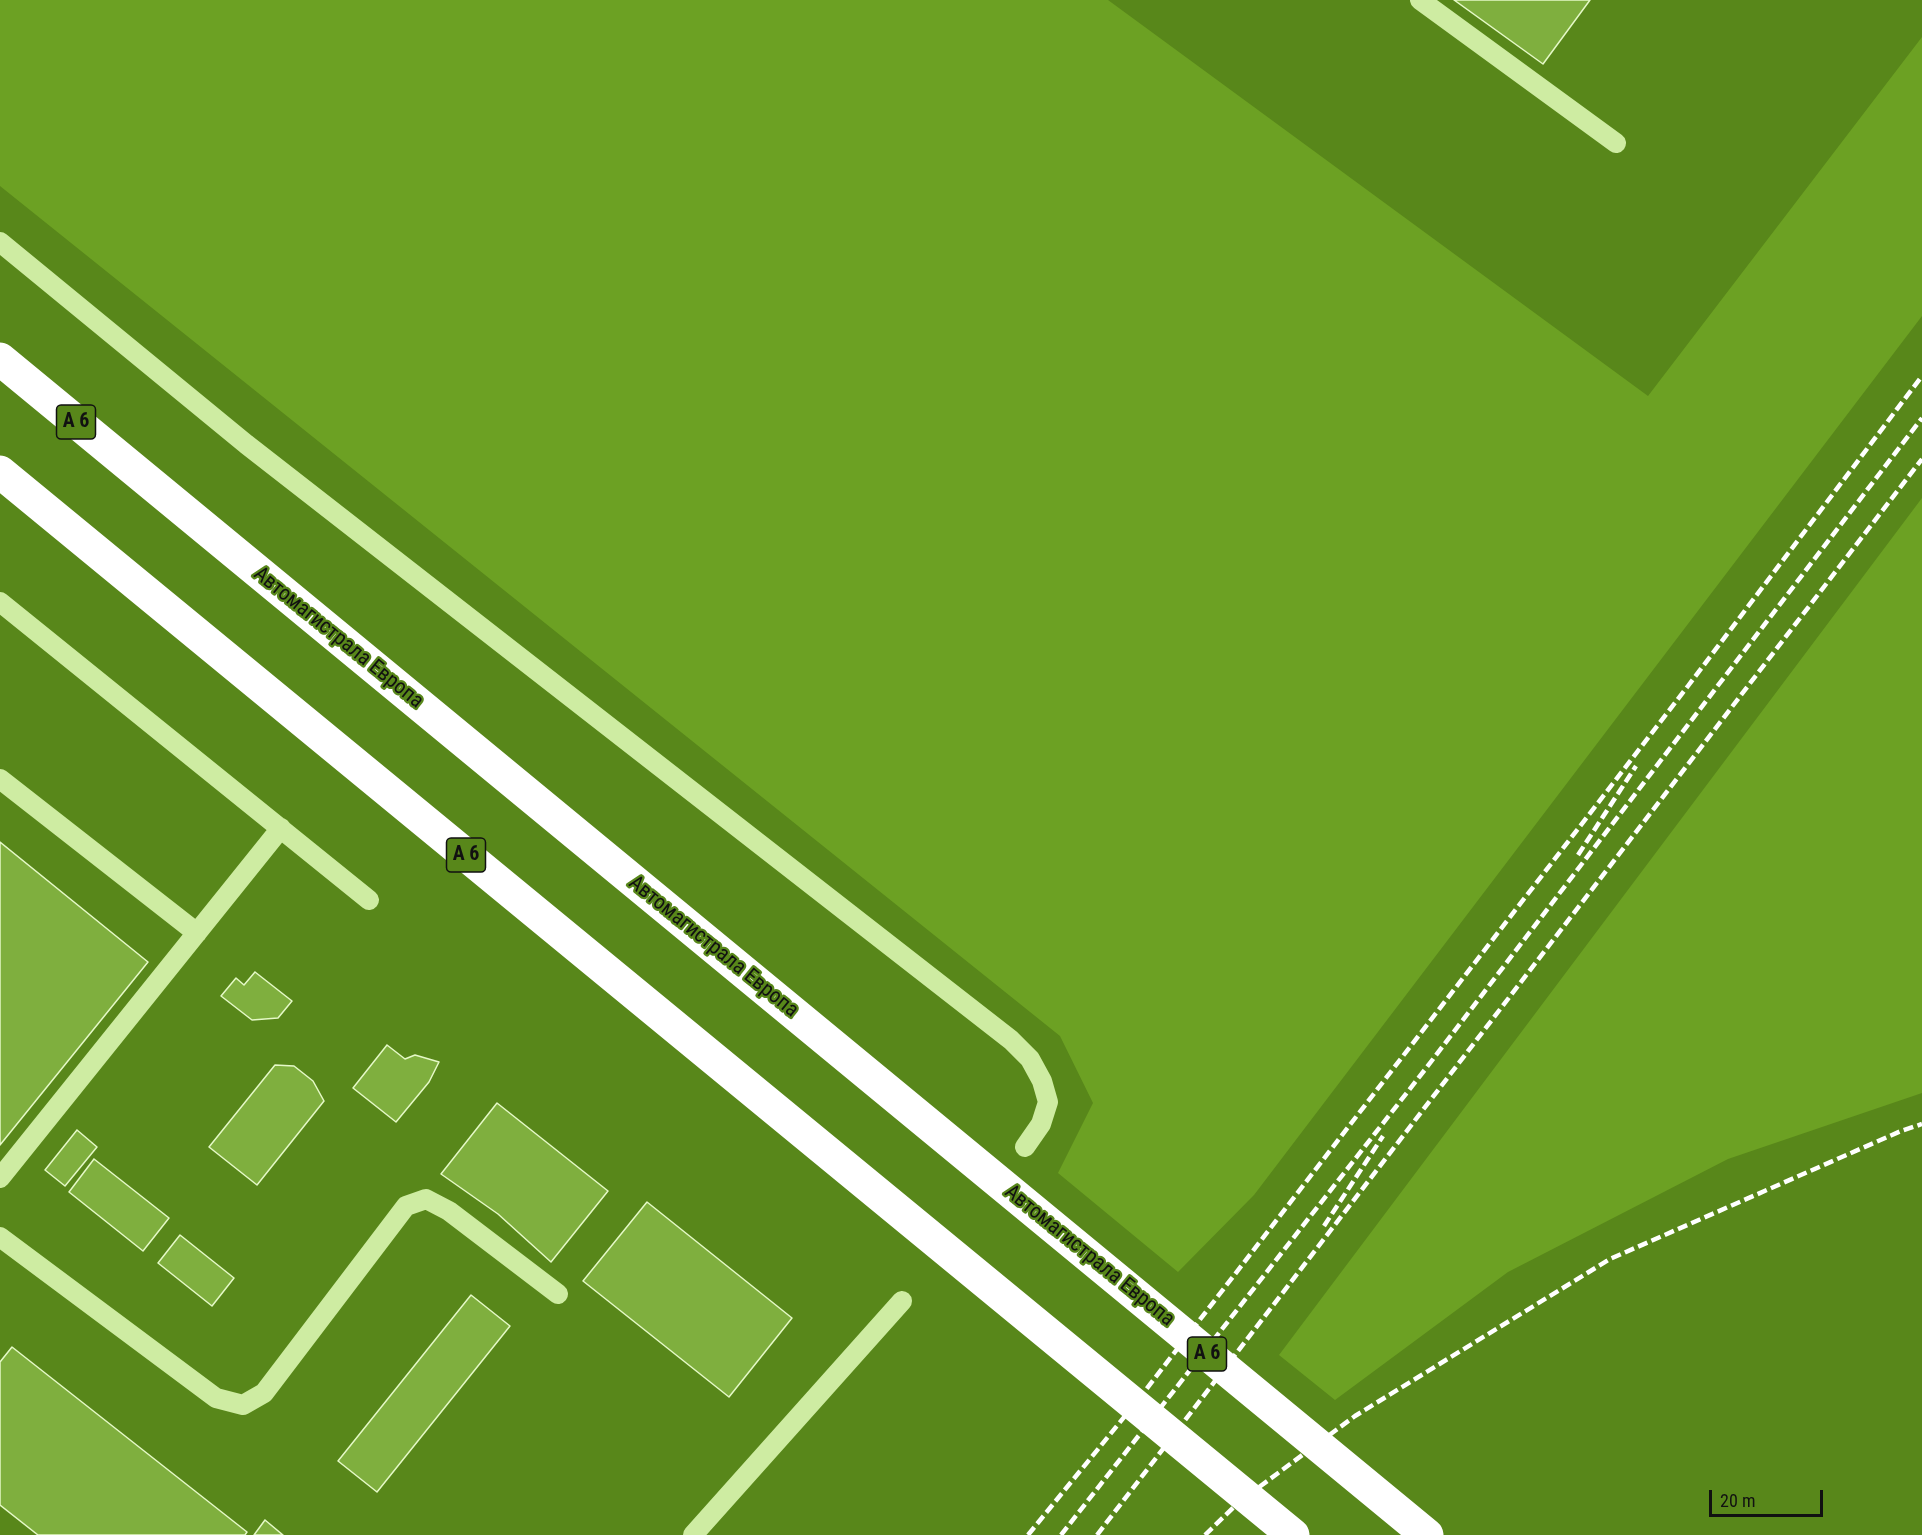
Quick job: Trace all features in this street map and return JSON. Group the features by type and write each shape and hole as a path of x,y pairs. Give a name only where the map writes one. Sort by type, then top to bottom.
{"highway":[{"name":"Автомагистрала Европа","path":"0,359 1427,1535"},
{"name":"A 6","path":"0,472 1293,1535"}],"lane":[{"path":"1420,0 1616,143"},
{"path":"0,242 246,444 1011,1040 1030,1059 1042,1081 1048,1102 1041,1124 1025,1147"},
{"path":"0,602 369,900"},
{"path":"0,779 197,933"},
{"path":"0,1178 281,828"},
{"path":"0,1237 216,1398 243,1405 264,1393 406,1206 426,1199 449,1210 558,1294"},
{"path":"693,1535 902,1301"}],"green space":[{"path":"0,0 1108,0 1648,396 1922,37 1922,316 1254,1195 1178,1272 1058,1173 1093,1103 1060,1036 0,186"},
{"path":"1922,498 1922,1093 1728,1159 1508,1272 1335,1400 1279,1355"}],"building":[{"path":"1454,0 1590,0 1543,64"},
{"path":"0,842 148,962 0,1145"},
{"path":"255,972 292,1001 278,1018 252,1020 221,996 236,978 244,985"},
{"path":"387,1045 405,1059 415,1055 439,1062 429,1082 396,1122 353,1088"},
{"path":"275,1065 294,1066 313,1081 324,1101 257,1185 209,1147"},
{"path":"497,1103 608,1191 551,1262 498,1214 441,1174"},
{"path":"77,1130 97,1147 65,1186 45,1170"},
{"path":"94,1159 169,1218 143,1251 69,1192"},
{"path":"647,1202 792,1318 729,1397 583,1281"},
{"path":"180,1235 234,1278 212,1306 158,1263"},
{"path":"471,1295 510,1326 377,1492 338,1461"},
{"path":"12,1347 247,1532 245,1535 38,1535 0,1505 0,1362"},
{"path":"265,1520 283,1535 254,1535"}],"railway":[{"path":"1028,1535 1138,1400 1688,686 1922,376"},
{"path":"1061,1535 1427,1067 1922,418"},
{"path":"1097,1535 1922,459"},
{"path":"1578,855 1636,766"},
{"path":"1205,1535 1239,1502 1355,1416 1610,1259 1901,1131 1922,1124"},
{"path":"1324,1226 1383,1136"}]}
